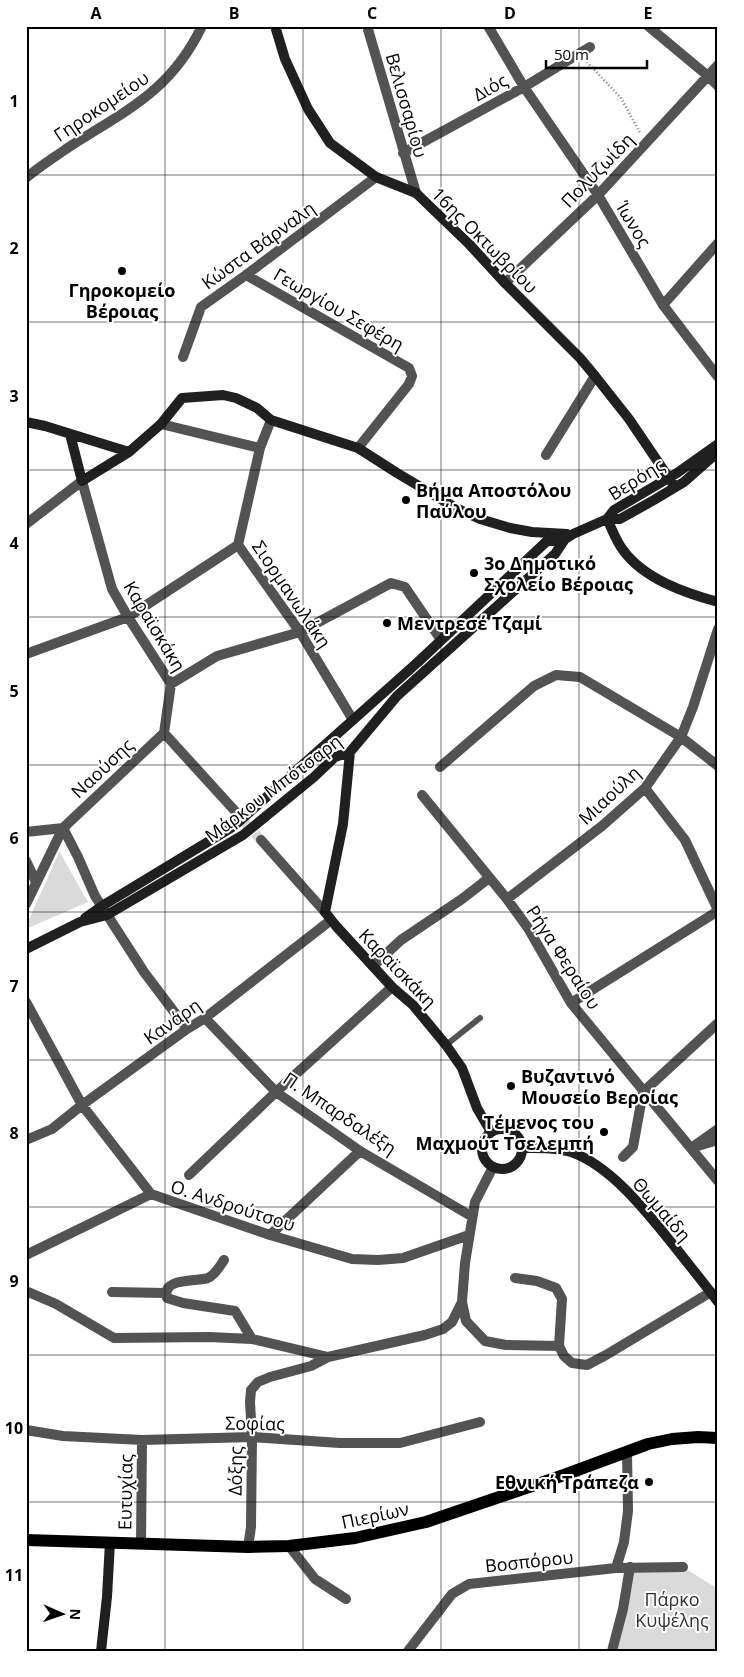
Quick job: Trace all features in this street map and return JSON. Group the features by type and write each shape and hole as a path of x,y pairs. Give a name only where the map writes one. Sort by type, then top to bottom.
{"main road":[{"name":"Πιερίων","path":"26,1540 248,1547 289,1546 356,1538 426,1522 564,1475 627,1451 672,1439 718,1438"}],"street":[{"name":"Γηροκομείου","path":"26,178 39,166 121,116 159,87 171,76 192,48 202,26"},
{"name":"16ης Οκτωβρίου","path":"275,26 285,59 304,101 330,143 376,177 416,194 469,244 505,284 580,358 629,419 675,487"},
{"name":"Βελισσαρίου","path":"367,26 416,194"},
{"name":"Ίωνος","path":"488,26 524,87 598,195 663,305 718,377"},
{"path":"648,26 718,86"},
{"name":"Διός","path":"403,153 524,87 590,47"},
{"name":"Πολυζωίδη","path":"505,284 598,195 718,65"},
{"name":"Κώστα Βάρναλη","path":"183,357 201,307 376,177"},
{"path":"663,305 718,243"},
{"name":"Γεωργίου Σεφέρη","path":"246,275 409,368 412,376 409,384 358,448"},
{"path":"546,455 595,376"},
{"path":"26,524 82,481 129,452 161,424 182,398 222,395 236,398 257,408 271,420 358,448 456,508 480,519 510,528 569,537"},
{"name":"Σιορμανωλάκη","path":"271,420 260,448 238,545 300,632 353,720"},
{"path":"26,422 129,452"},
{"path":"161,424 260,448"},
{"name":"Καραϊσκάκη","path":"70,434 112,588 128,617 171,684 164,733"},
{"name":"Βερόης","path":"607,519 614,510 677,473 704,452 718,444"},
{"name":"Βερόης","path":"607,519 620,519 684,482 718,452"},
{"path":"607,519 624,551 649,573 663,582 690,594 718,602"},
{"name":"Μάρκου Μπότσαρη","path":"104,910 234,826 441,640 547,541 569,537 607,519"},
{"name":"Μάρκου Μπότσαρη","path":"26,949 209,856 243,835 314,777 335,757 350,752 397,696 555,554 569,537"},
{"path":"26,654 128,617 238,545"},
{"path":"171,684 216,656 300,632 391,583 405,587 441,640"},
{"name":"Μιαούλη","path":"507,899 602,826 645,788 681,737 693,707 718,630"},
{"path":"440,767 534,686 556,675 580,677 681,737 718,766"},
{"path":"164,733 235,811"},
{"name":"Ναούσης","path":"63,828 164,733"},
{"path":"328,916 343,824 350,752"},
{"path":"571,1003 718,910 685,840 645,788"},
{"name":"Ρήγα Φεραίου","path":"422,795 507,899 528,928 571,1003 718,1181"},
{"path":"63,828 95,896 144,972 187,1029"},
{"path":"26,832 63,828"},
{"path":"26,904 32,888 63,828"},
{"name":"Καραϊσκάκη","path":"261,840 392,987 412,1005 446,1045 462,1068 477,1108 491,1132"},
{"path":"26,861 32,888"},
{"path":"373,966 401,940 462,900 489,878"},
{"name":"Κανάρη","path":"26,1140 52,1129 82,1105 205,1018 328,916"},
{"path":"189,1176 276,1092 392,987"},
{"name":"Ο. Ανδρούτσου","path":"26,1002 82,1105 151,1194 270,1236 352,1259 378,1260 403,1258 469,1235"},
{"name":"Π. Μπαρδαλέξη","path":"205,1018 276,1092 360,1151 471,1216"},
{"path":"624,1157 633,1147 643,1092 718,1022"},
{"path":"498,1128 512,1131 520,1141 522,1148 520,1157 511,1166 504,1169 493,1167 486,1161 481,1149 486,1136 498,1128"},
{"path":"691,1148 718,1129"},
{"path":"691,1148 718,1140"},
{"name":"Θωμαίδη","path":"522,1148 548,1148 570,1152 583,1157 603,1171 635,1198 715,1297"},
{"path":"270,1236 360,1151"},
{"path":"493,1167 474,1202 471,1216 462,1302 466,1321 485,1341 506,1345 559,1346"},
{"path":"26,1255 151,1194"},
{"path":"112,1292 165,1293 175,1283 208,1278 216,1272 224,1260"},
{"path":"515,1278 537,1281 556,1288 562,1298 559,1346 564,1356 572,1363 587,1365 715,1297"},
{"path":"26,1291 56,1304 114,1338 209,1337 252,1339 328,1357 425,1335 443,1329 452,1322 462,1302"},
{"path":"165,1293 167,1298 183,1303 235,1311 252,1339"},
{"name":"Δόξης","path":"248,1547 251,1527 252,1437 250,1402 252,1390 258,1382 311,1366 328,1357"},
{"name":"Σοφίας","path":"26,1430 63,1436 142,1440 252,1437 340,1442 400,1442 480,1422"},
{"name":"Ευτυχίας","path":"141,1544 142,1440"},
{"path":"616,1568 624,1542 628,1511 627,1451"},
{"path":"101,1651 107,1597 110,1542"},
{"path":"289,1546 315,1579 346,1599"},
{"path":"612,1651 623,1609 630,1567"},
{"name":"Βοσπόρου","path":"408,1651 452,1594 468,1584 616,1568 683,1567"}],"lane":[{"path":"446,1045 480,1018"}],"path":[{"path":"580,53 621,98 645,144"}],"green space":[{"path":"59,851 88,902 26,929 26,926"},
{"name":"Πάρκο Κυψέλης","path":"630,1567 683,1567 718,1589 718,1651 612,1651"}],"tunnel":[{"path":"235,811 261,840"}],"place":[{"name":"Γηροκομείο Βέροιας","path":"122,271"},
{"name":"Βήμα Αποστόλου Παύλου","path":"406,500"},
{"name":"3ο Δημοτικό Σχολείο Βέροιας","path":"474,573"},
{"name":"Μεντρεσέ Τζαμί","path":"387,623"},
{"name":"Βυζαντινό Μουσείο Βεροίας","path":"511,1086"},
{"name":"Τέμενος του Μαχμούτ Τσελεμπή","path":"604,1132"},
{"name":"Εθνική Τράπεζα","path":"649,1482"}]}
